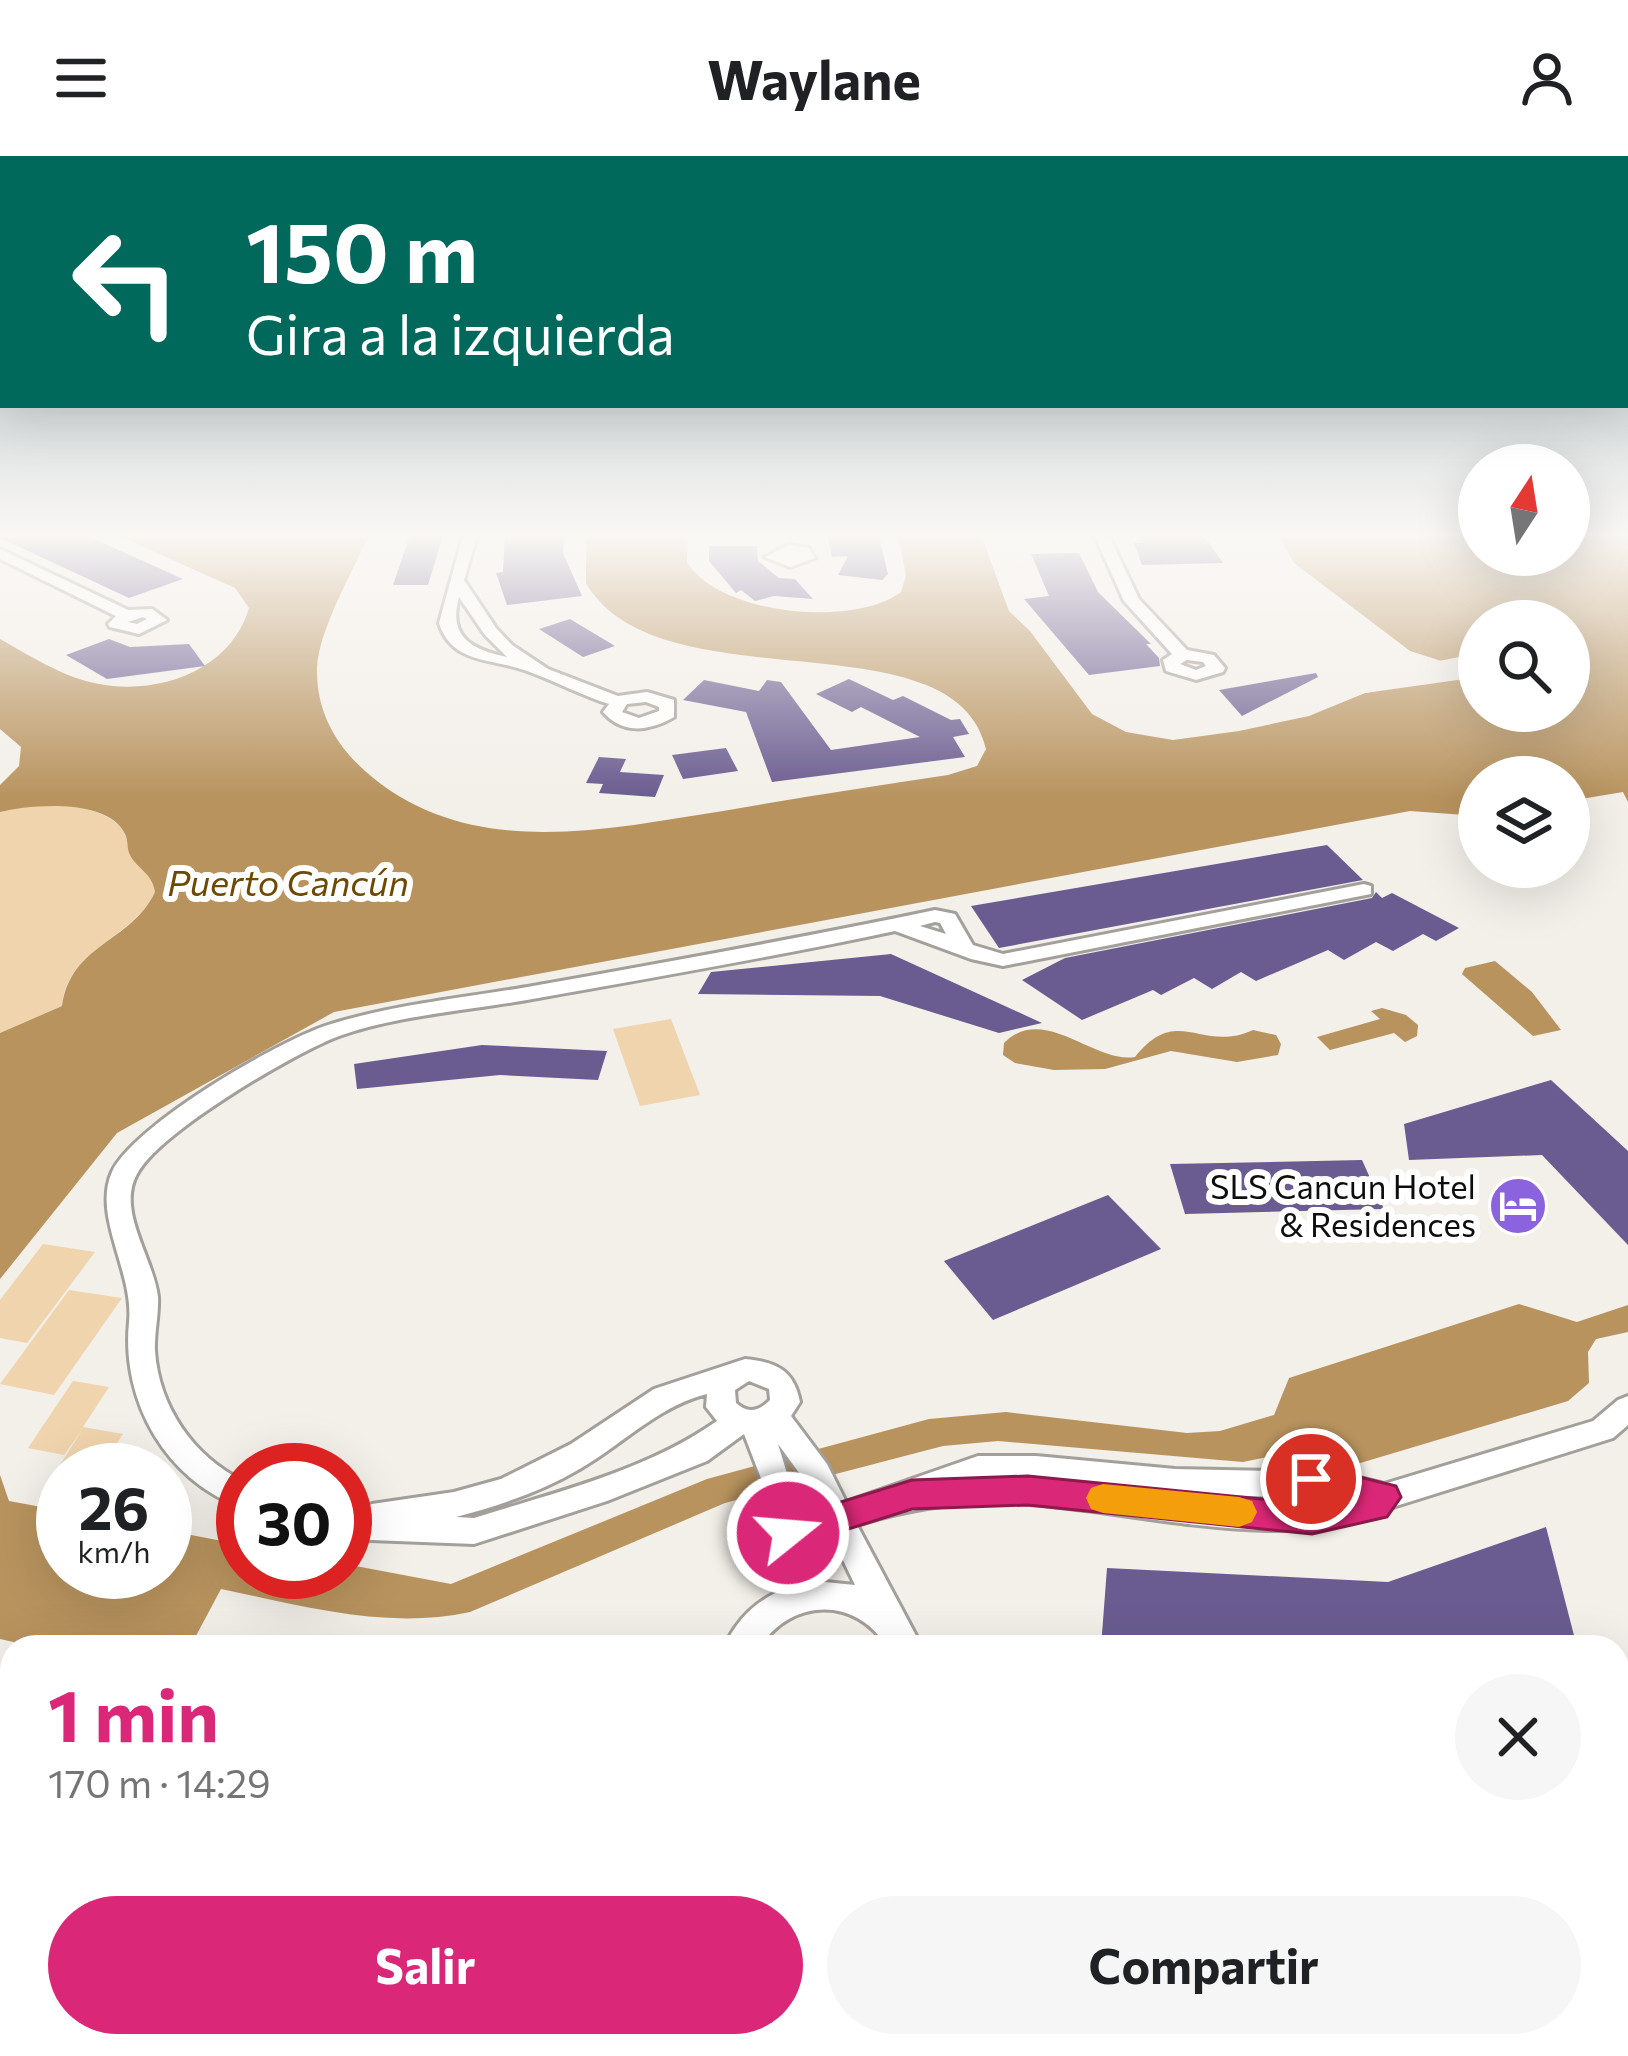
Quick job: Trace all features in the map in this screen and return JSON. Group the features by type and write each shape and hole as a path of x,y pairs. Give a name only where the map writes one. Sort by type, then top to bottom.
{"street":[{"path":"447,621 452,644 489,660 530,666 619,702"},
{"path":"478,621 530,666"},
{"path":"1150,621 1182,655"},
{"path":"216,1476 183,1453 154,1410 141,1370 145,1282 117,1196 124,1173 140,1149 175,1120 330,1031 884,929 950,934 989,959 1003,960 1364,890"},
{"path":"372,1525 474,1531 659,1396 755,1370 776,1377 785,1393 759,1428 696,1452 514,1503"},
{"path":"727,1379 718,1400 725,1413 799,1447 897,1634"},
{"path":"786,1523 832,1507 912,1495 1028,1490 1312,1519 1375,1507 1384,1497 1603,1430 1628,1408"},
{"path":"759,1428 802,1594"},
{"path":"749,1635 763,1614 802,1594 849,1596 897,1634"}],"shaded area":[{"name":"Puerto Cancún","path":"29,805 82,808 108,817 125,835 130,854 155,892 131,922 75,970 62,1006 0,1033 0,812"},
{"path":"671,1019 700,1095 640,1106 613,1029"},
{"path":"43,1244 95,1252 27,1343 0,1338 0,1300"},
{"path":"69,1290 122,1298 54,1395 0,1384"},
{"path":"73,1381 109,1387 83,1427 123,1434 117,1443 74,1443 82,1430 73,1443 36,1443 36,1450 28,1448"}],"water":[{"name":"Puerto Cancún","path":"244,621 329,621 317,668 320,698 336,738 354,761 405,799 447,818 536,832 630,825 948,775 977,766 986,749 963,708 921,683 865,669 675,642 625,621 1019,621 1092,714 1126,732 1173,740 1309,716 1365,693 1458,680 1458,732 1590,732 1590,621 1628,621 1628,802 1623,792 1590,798 1590,756 1458,756 1458,814 1410,811 334,1012 117,1133 0,1279 0,1033 62,1006 77,969 132,922 155,892 129,853 125,834 103,814 68,806 0,812 0,785 19,766 21,747 0,729 0,639 82,680 118,686 166,682 208,663 226,648"},
{"name":"Puerto Cancún","path":"1370,621 1458,621 1458,666 1410,651"},
{"path":"1495,961 1532,992 1561,1030 1533,1036 1462,974 1465,968"},
{"path":"1382,1008 1406,1015 1418,1025 1417,1036 1405,1042 1394,1033 1330,1050 1317,1037 1380,1019 1371,1011"},
{"path":"1036,1029 1119,1057 1135,1057 1164,1033 1219,1037 1253,1030 1276,1035 1281,1044 1278,1055 1237,1062 1171,1051 1105,1069 1054,1070 1015,1063 1003,1055 1004,1043 1019,1032"},
{"path":"1519,1304 1577,1322 1628,1305 1628,1332 1596,1339 1588,1352 1589,1383 1568,1401 1357,1464 1307,1449 1243,1462 998,1441 943,1446 725,1503 470,1612 376,1617 270,1599 372,1599 372,1569 451,1584 707,1479 929,1419 1006,1412 1187,1433 1220,1431 1274,1415 1289,1378"},
{"path":"0,1475 9,1501 36,1506 36,1599 192,1599 192,1535 216,1540 216,1598 196,1635 0,1635"}],"pier":[{"path":"1458,657 1458,672 1429,663"},
{"path":"1458,673 1365,693 1293,719 1363,687"}],"building":[{"path":"573,621 615,646 583,657 539,629"},
{"path":"1043,621 1127,621 1159,658 1160,666 1089,675"},
{"path":"109,639 130,647 189,644 205,666 107,679 66,655"},
{"path":"1316,673 1318,677 1242,716 1219,690"},
{"path":"849,679 893,700 903,696 951,720 960,719 969,734 953,737 965,757 772,782 746,712 683,700 704,680 759,691 767,680 781,682 831,750 920,737 861,707 852,712 816,694"},
{"path":"726,748 738,771 683,779 672,755"},
{"path":"599,757 626,759 620,772 664,775 655,797 599,793 603,784 586,783"},
{"path":"1327,845 1363,880 999,948 971,906"},
{"path":"1376,892 1382,898 1392,893 1459,928 1436,941 1423,934 1393,951 1376,942 1344,960 1328,950 1256,981 1241,972 1212,989 1194,978 1161,995 1153,990 1082,1020 1022,980 1065,958 1372,898"},
{"path":"891,954 1042,1023 999,1033 880,996 698,994 711,972"},
{"path":"482,1045 607,1051 598,1080 500,1075 357,1089 354,1064"},
{"path":"1551,1080 1628,1151 1628,1245 1542,1155 1409,1160 1404,1124"},
{"path":"1362,1160 1384,1209 1185,1214 1170,1164"},
{"path":"1108,1195 1161,1249 993,1320 944,1261"},
{"path":"1546,1527 1574,1635 1102,1635 1107,1568 1388,1582"}],"slow traffic":[{"path":"1103,1498 1239,1512"}],"place":[{"name":"SLS Cancun Hotel & Residences","path":"1518,1206"}],"route":[{"path":"788,1533 912,1495 1028,1490 1312,1519 1375,1507 1384,1497 1311,1479"}]}
